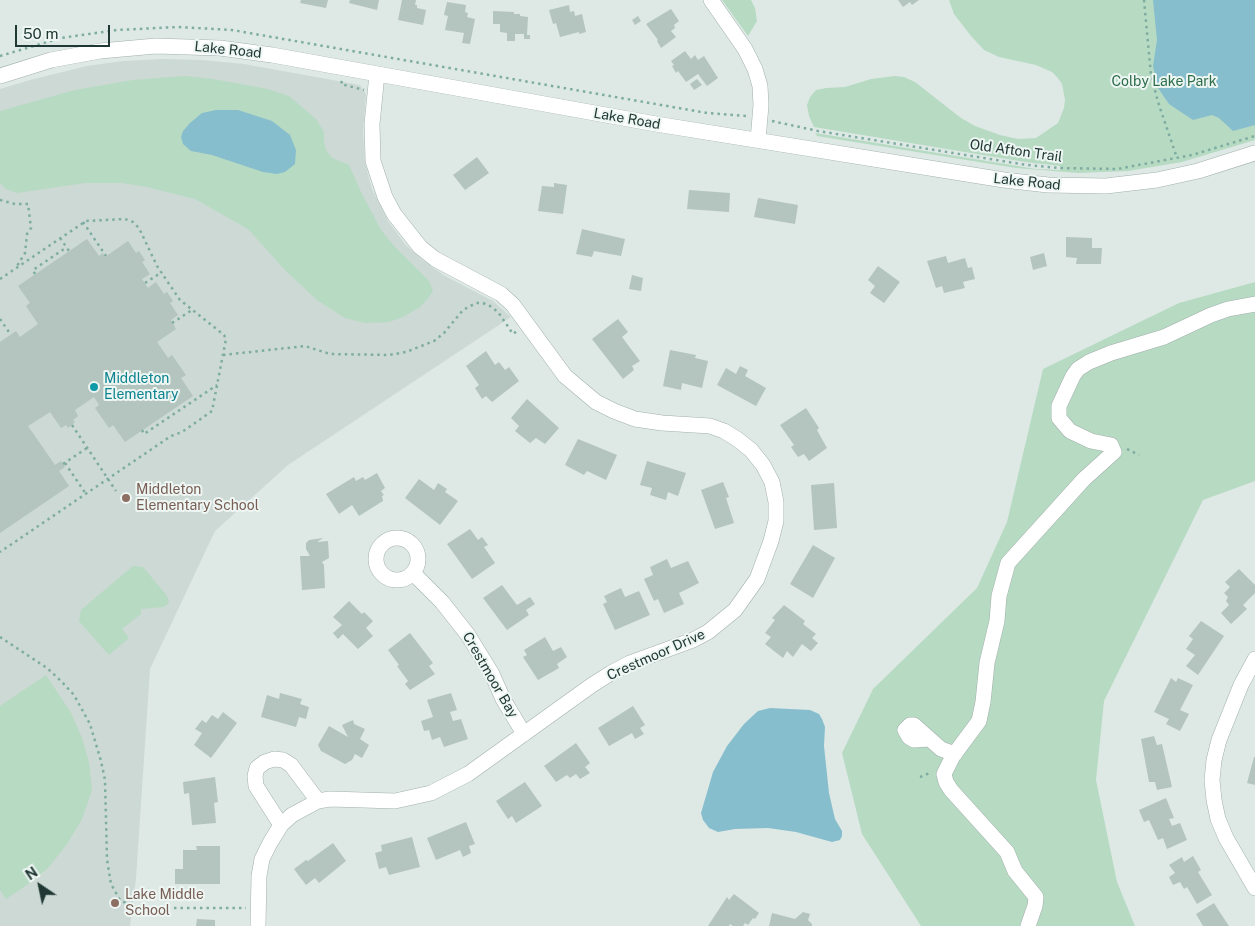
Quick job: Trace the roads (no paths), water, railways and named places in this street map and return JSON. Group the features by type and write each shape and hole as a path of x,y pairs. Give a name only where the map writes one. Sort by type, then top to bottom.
{"street":[{"path":"711,0 745,49 757,75 761,105 758,140"},
{"name":"Lake Road","path":"0,76 45,62 80,54 122,49 167,46 242,50 596,114 1016,182 1074,186 1116,185 1168,178 1198,171 1255,153"},
{"name":"Crestmoor Drive","path":"258,926 260,867 265,851 281,825 292,815 318,801 338,799 395,801 431,793 468,774 611,673 630,663 693,640 708,632 735,610 756,579 771,541 776,521 776,502 772,482 763,465 751,450 737,439 724,431 710,426 662,423 635,418 596,402 565,376 513,305 501,294 435,259 420,247 394,214 384,197 373,161 372,124 377,74"},
{"path":"1028,926 1036,898 1015,871 1007,852 951,790 944,774 955,754 979,721 987,662 997,621 998,596 1008,563 1084,479 1114,452 1111,445 1091,441 1070,431 1059,418 1059,406 1073,376 1082,366 1111,353 1164,337 1211,315 1228,309 1255,304"},
{"name":"Crestmoor Bay","path":"413,573 442,602 468,635 492,674 503,699 524,734"},
{"path":"1255,659 1241,685 1219,740 1212,780 1218,819 1226,838 1255,888"},
{"path":"929,739 941,749 955,754"},
{"path":"281,825 256,786 255,776 257,768 265,762 274,759 283,760 291,765 318,801"}],"water":[{"path":"1153,0 1255,0 1255,125 1233,131 1219,118 1212,115 1193,120 1169,104 1158,88 1153,66 1157,40"},
{"path":"216,110 238,110 272,121 290,135 296,150 295,164 285,172 277,174 263,172 212,155 191,151 183,144 181,137 183,131 202,113"},
{"path":"770,708 810,710 819,714 822,719 825,727 824,746 829,793 835,819 842,831 840,840 832,842 796,832 768,828 735,829 718,832 709,828 703,820 701,813 713,772 727,746 744,724 758,711"}],"place":[{"name":"Middleton Elementary","path":"94,387"},
{"name":"Middleton Elementary School","path":"126,498"},
{"name":"Lake Middle School","path":"115,903"}],"park label":[{"name":"Colby Lake Park","path":"1164,82"}]}
